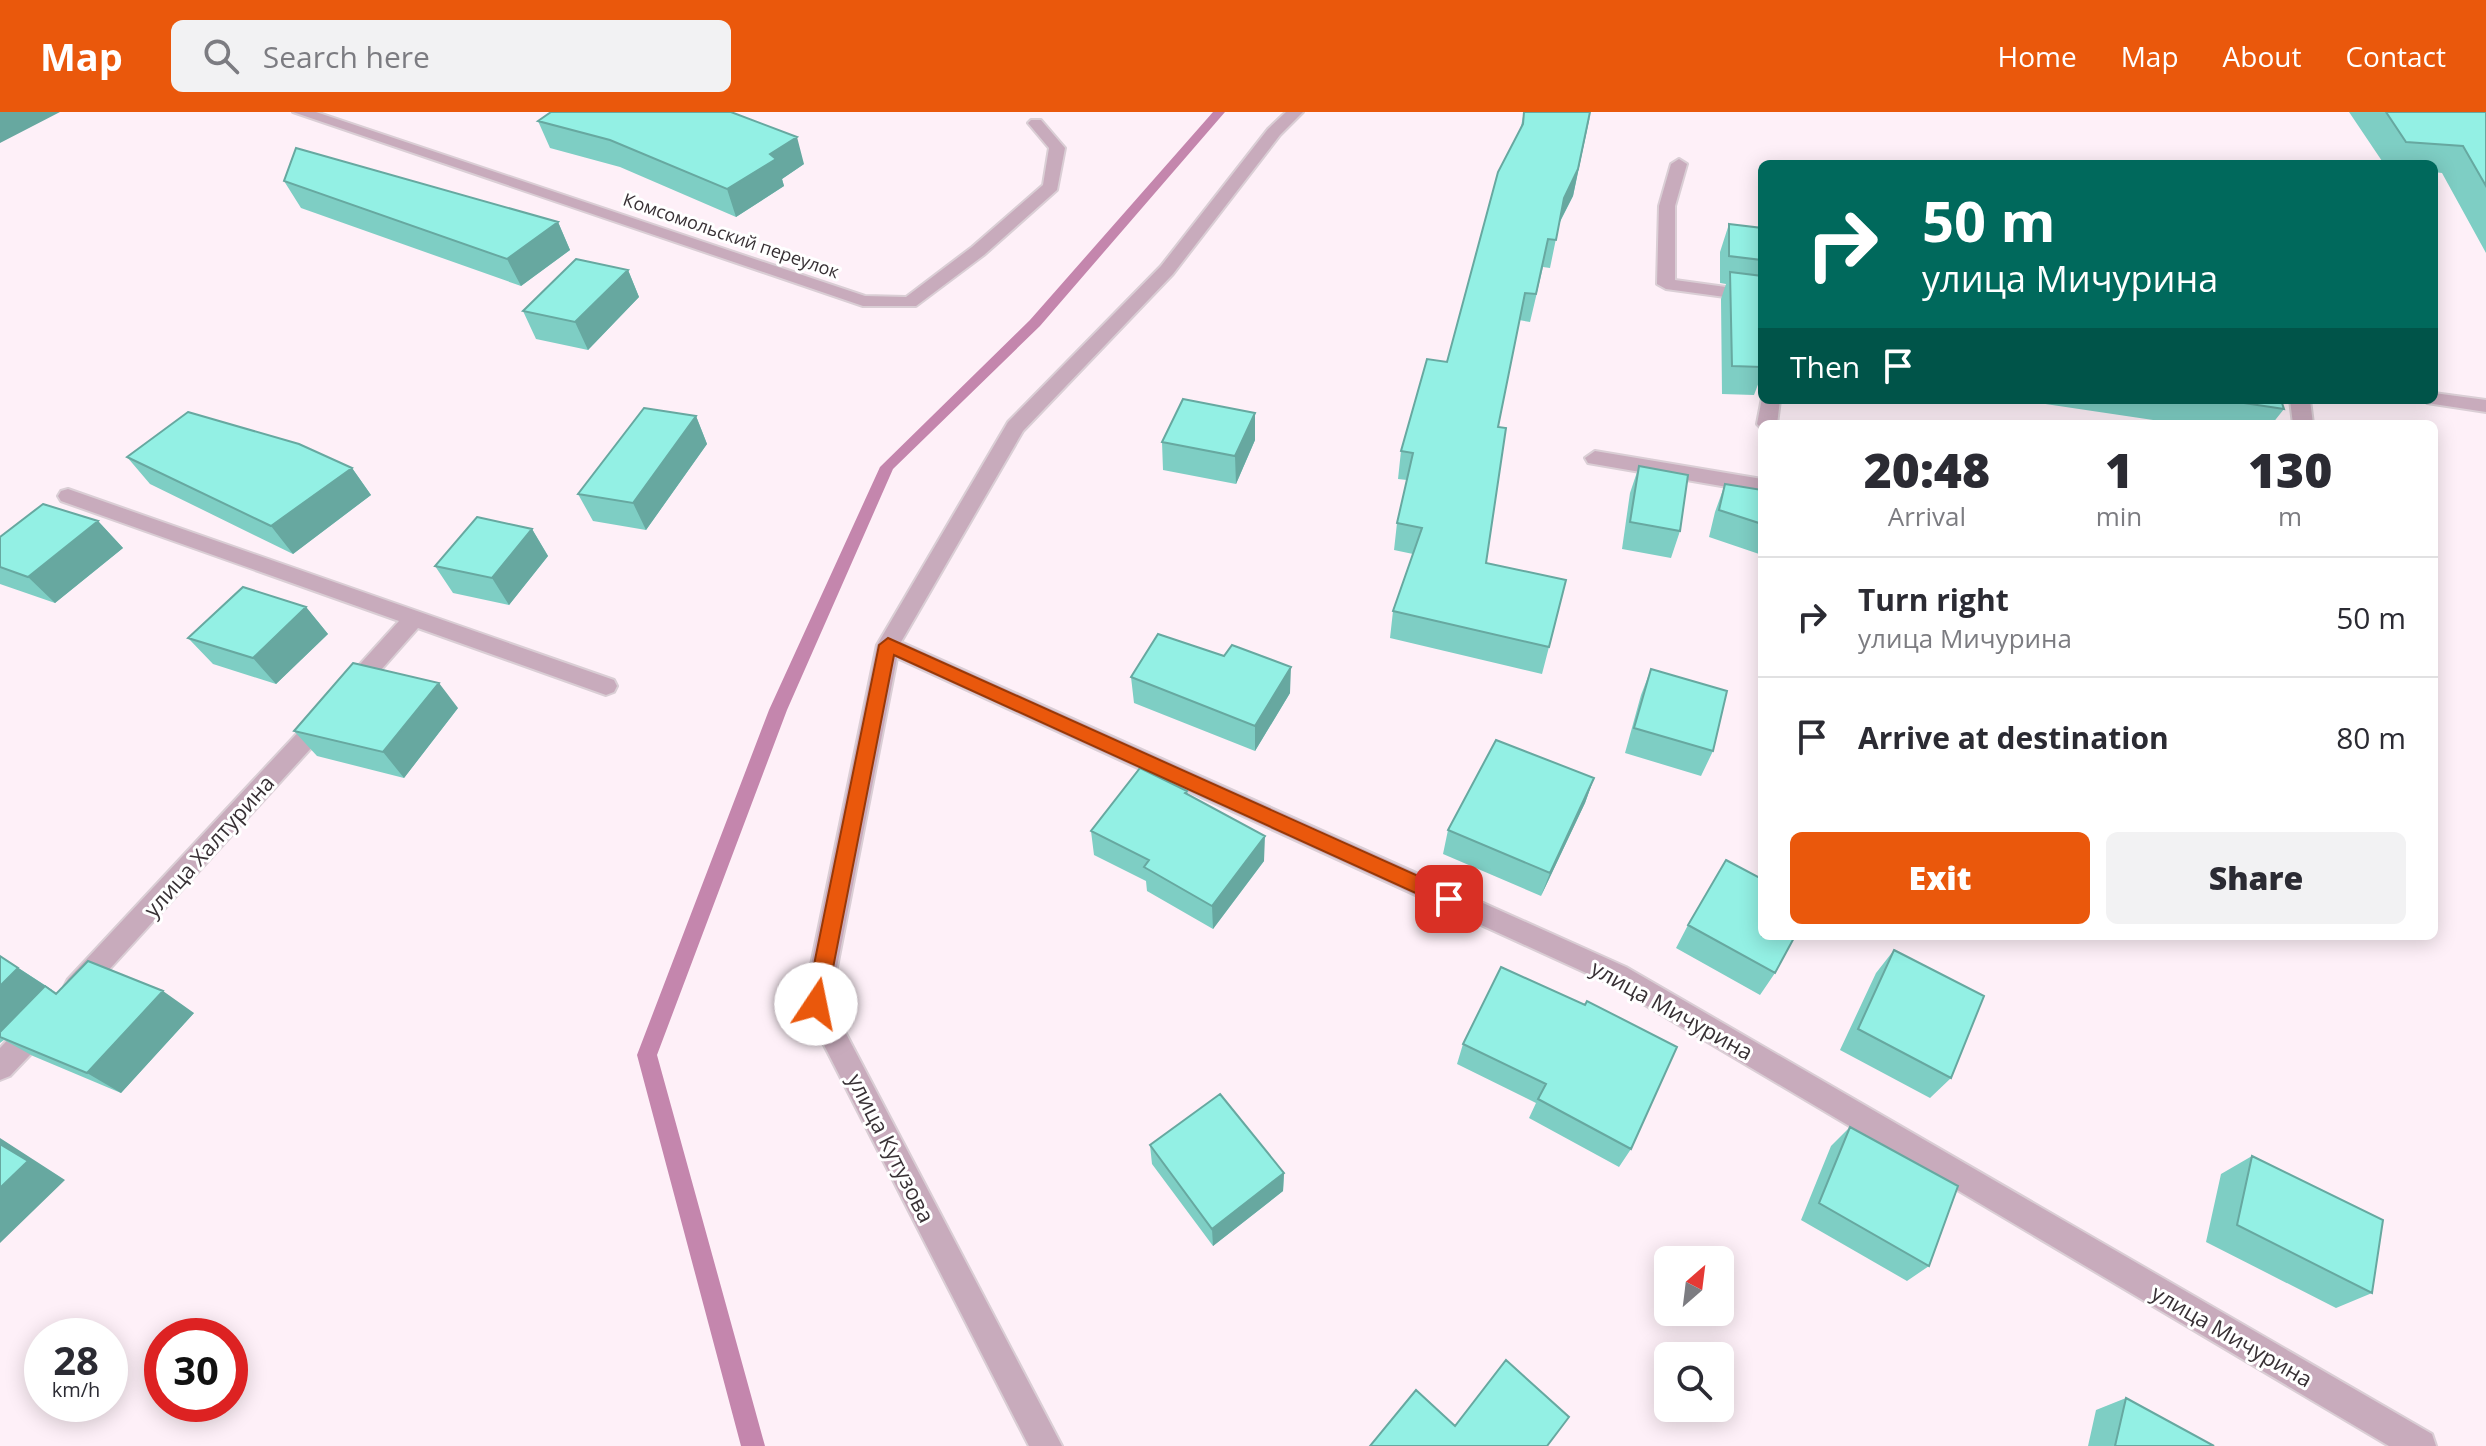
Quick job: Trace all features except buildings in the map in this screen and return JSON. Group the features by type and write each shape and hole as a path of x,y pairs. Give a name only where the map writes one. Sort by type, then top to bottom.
{"street":[{"name":"Комсомольский переулок","path":"301,112 863,301 910,302 978,251 1051,187 1057,148 1036,123"},
{"name":"улица Кутузова","path":"1046,1446 816,1004 888,645 1015,427 1167,270 1274,132 1295,112"},
{"path":"1679,164 1667,206 1666,284 1758,296"},
{"path":"2438,400 2486,406"},
{"path":"1595,458 1758,481"},
{"path":"68,496 606,686"},
{"name":"улица Халтурина","path":"0,1067 155,905 413,620"},
{"name":"улица Мичурина","path":"888,645 1617,975 2420,1446"}],"waterway":[{"path":"753,1446 647,1055 778,710 887,467 1035,323 1219,112"}],"route":[{"path":"816,1004 888,645 1449,899"}]}
